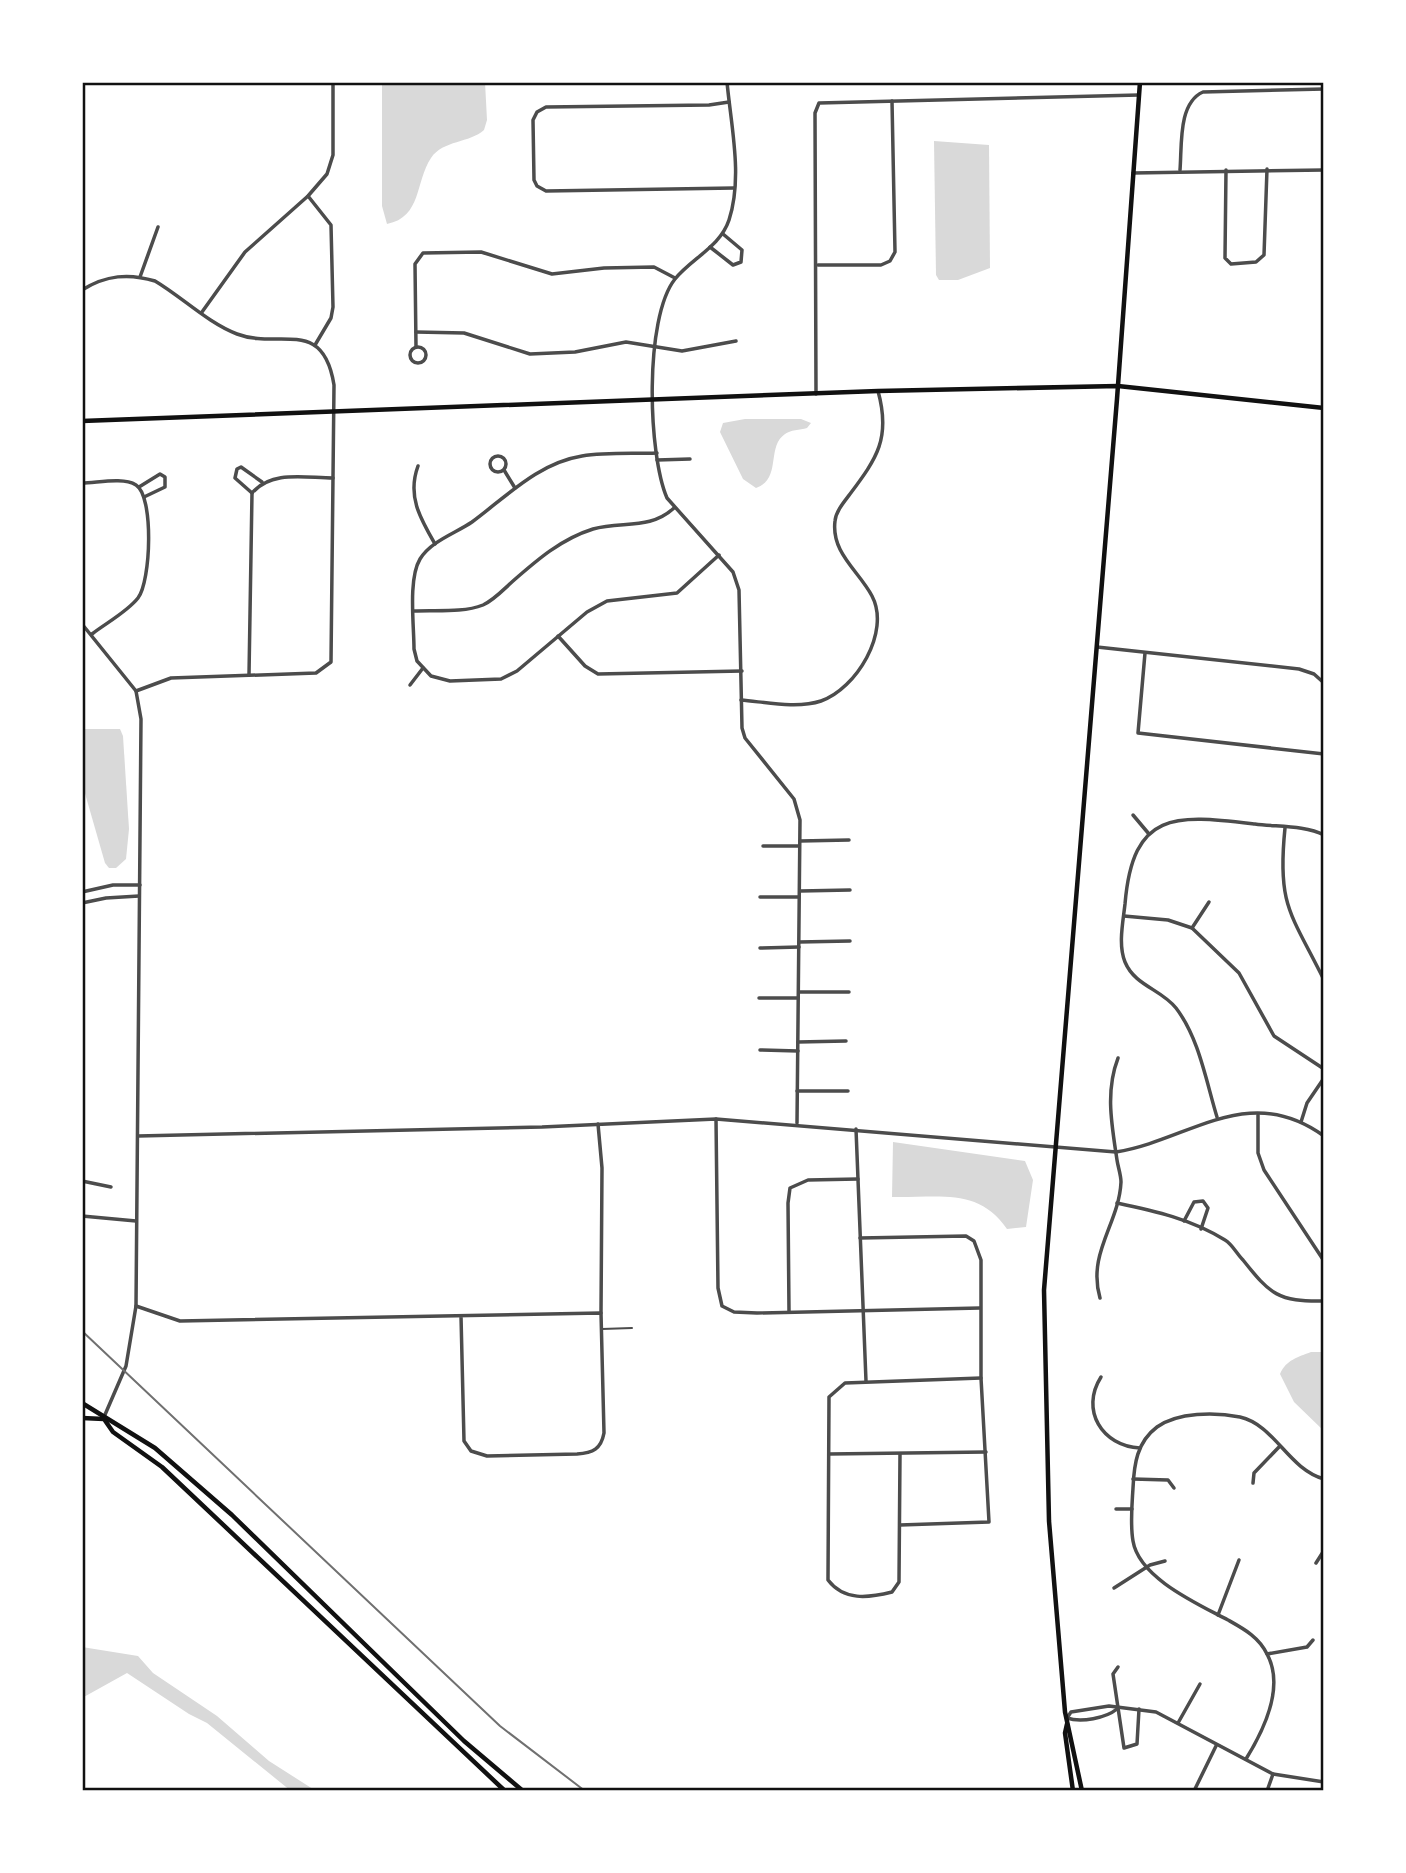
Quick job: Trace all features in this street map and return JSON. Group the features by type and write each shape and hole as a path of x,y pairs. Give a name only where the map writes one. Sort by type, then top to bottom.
{"main road":[{"path":"1073,1791 1065,1733 1067,1721 1045,1445 1044,1290 1053,1149 1118,386 1140,82"},
{"path":"82,421 878,391 1118,386 1324,408"},
{"path":"82,1403 94,1409 113,1432 162,1467 204,1505 505,1791"},
{"path":"82,1418 104,1419 126,1428 155,1448 232,1515 435,1713 523,1791"},
{"path":"1067,1721 1073,1734 1083,1791"}],"street":[{"path":"202,312 245,252 308,196 327,174 333,155 333,82"},
{"path":"727,82 733,132 732,211 723,234 676,278 661,311 654,347 653,400 657,460 660,483 674,508 733,572 739,590 741,700 745,738 794,799 800,820 797,1123"},
{"path":"1180,170 1187,106 1193,97 1203,92 1324,89"},
{"path":"816,394 816,106 825,102 1139,94"},
{"path":"818,265 881,265 890,261 895,252 892,101"},
{"path":"729,102 709,105 546,107 537,112 533,120 534,180 540,189 734,188"},
{"path":"1226,170 1224,258 1231,264 1256,262 1264,255 1268,169"},
{"path":"1133,173 1180,170 1324,170"},
{"path":"308,196 325,214 333,235 333,307 331,318 315,345"},
{"path":"140,277 158,227"},
{"path":"710,247 733,265 741,262 742,250 723,234"},
{"path":"416,346 415,264 424,253 481,252 552,274 604,268 649,267 658,268 676,278"},
{"path":"82,290 101,280 117,276 140,277 155,282 239,335 289,337 315,345 332,373 331,662 316,673 171,678 136,691"},
{"path":"415,331 451,331 530,354 589,351 626,342 682,351 736,341"},
{"path":"416,346 424,349 426,354 424,361 419,363 410,357 411,349 416,346"},
{"path":"741,700 806,704 823,701 842,687 870,654 877,637 878,618 873,598 842,555 835,536 835,519 879,452 881,402 878,391"},
{"path":"657,453 583,455 562,460 515,488 471,523 435,544 421,558 414,574 414,649 423,668 431,676 450,681 501,678 517,671 587,612 607,601 677,593 719,555"},
{"path":"504,470 499,472 492,469 493,457 498,455 505,459 504,470 515,488"},
{"path":"657,460 690,459"},
{"path":"418,466 414,476 416,512 435,544"},
{"path":"252,493 235,478 236,470 241,467 261,482"},
{"path":"139,486 160,474 165,477 165,487 144,497"},
{"path":"249,675 252,493 261,482 277,478 333,478"},
{"path":"82,483 130,482 139,486 144,497 148,573 145,587 137,600 91,635"},
{"path":"414,611 472,609 487,603 546,553 570,539 617,525 650,524 674,508"},
{"path":"82,624 136,691 141,719 136,1306 132,1338 116,1391 104,1419"},
{"path":"558,636 585,666 598,674 742,671"},
{"path":"1096,647 1298,669 1314,674 1324,683"},
{"path":"1145,653 1139,732 1324,754"},
{"path":"410,685 423,668"},
{"path":"1133,815 1149,834"},
{"path":"1217,1117 1192,1034 1180,1014 1163,996 1139,982 1125,962 1121,942 1129,868 1137,849 1149,834 1170,822 1189,818 1324,835"},
{"path":"1285,828 1281,876 1284,899 1324,980"},
{"path":"763,846 849,841"},
{"path":"82,892 113,885 140,885"},
{"path":"760,897 850,890"},
{"path":"82,903 140,896"},
{"path":"1192,928 1209,902"},
{"path":"1124,916 1168,920 1192,928 1239,973 1274,1037 1324,1069"},
{"path":"760,948 850,941"},
{"path":"759,998 849,992"},
{"path":"798,1042 846,1041"},
{"path":"760,1050 798,1051"},
{"path":"1100,1298 1097,1287 1099,1248 1117,1203 1121,1180 1110,1106 1118,1058"},
{"path":"1301,1122 1307,1103 1324,1077"},
{"path":"797,1091 848,1091"},
{"path":"138,1136 716,1119 797,1123 1053,1149 1116,1152 1137,1149 1217,1117 1258,1115 1301,1122 1324,1136"},
{"path":"1258,1115 1258,1153 1264,1170 1324,1261"},
{"path":"716,1119 718,1288 722,1306 734,1312 980,1308"},
{"path":"461,1316 464,1441 471,1451 487,1456 577,1454 596,1450 604,1433 602,1168 598,1124"},
{"path":"856,1129 861,1310 866,1381"},
{"path":"789,1311 790,1188 808,1180 858,1179"},
{"path":"82,1181 111,1187"},
{"path":"1184,1221 1194,1202 1203,1200 1208,1208 1201,1229"},
{"path":"1117,1203 1139,1206 1184,1221 1227,1241 1264,1287 1278,1297 1293,1302 1324,1301"},
{"path":"82,1216 136,1222"},
{"path":"860,1238 966,1236 979,1250 981,1378 989,1522 900,1525"},
{"path":"136,1306 180,1321 601,1313"},
{"path":"1101,1377 1092,1391 1093,1415 1102,1430 1116,1441 1140,1448"},
{"path":"900,1454 899,1581 892,1592 849,1597 837,1591 828,1580 829,1397 839,1385 866,1381 981,1378"},
{"path":"1246,1759 1270,1713 1272,1686 1267,1654 1248,1631 1196,1605 1146,1567 1133,1542 1133,1479 1140,1448 1147,1436 1167,1421 1202,1416 1236,1417 1250,1421 1306,1471 1324,1479"},
{"path":"1252,1483 1254,1473 1279,1447"},
{"path":"829,1454 986,1452"},
{"path":"1133,1479 1168,1480 1174,1488"},
{"path":"1316,1563 1323,1552 1324,1508"},
{"path":"1116,1510 1132,1510"},
{"path":"1218,1615 1239,1560"},
{"path":"1114,1588 1146,1567 1166,1561"},
{"path":"1267,1654 1307,1647 1313,1640"},
{"path":"1118,1667 1112,1674 1122,1746 1126,1748 1137,1744 1139,1709"},
{"path":"1178,1723 1200,1684"},
{"path":"1067,1721 1071,1712 1109,1706 1117,1709 1139,1709 1178,1723 1216,1746 1273,1774 1297,1780 1324,1782"},
{"path":"1067,1721 1111,1714 1117,1709"},
{"path":"1194,1791 1216,1746"},
{"path":"1267,1791 1273,1774"}],"lane":[{"path":"602,1329 632,1328"}],"shaded area":[{"path":"382,82 485,82 487,120 484,130 478,134 436,152 426,167 412,206 398,220 387,224 382,206"},
{"path":"934,141 989,145 990,268 958,280 939,280 936,275"},
{"path":"745,419 801,419 811,423 807,428 787,433 779,440 769,478 756,488 743,479 720,432 723,423"},
{"path":"82,729 120,729 123,736 129,829 126,859 116,868 109,868 105,863 82,783"},
{"path":"893,1142 1025,1161 1033,1180 1026,1227 1007,1229 984,1206 970,1201 941,1196 892,1197"},
{"path":"1311,1352 1324,1352 1324,1431 1294,1402 1280,1374 1289,1362"},
{"path":"82,1647 138,1656 153,1673 217,1716 269,1761 316,1791 291,1791 207,1723 127,1673 82,1698"}],"railway":[{"path":"82,1331 500,1726 585,1791"}]}
